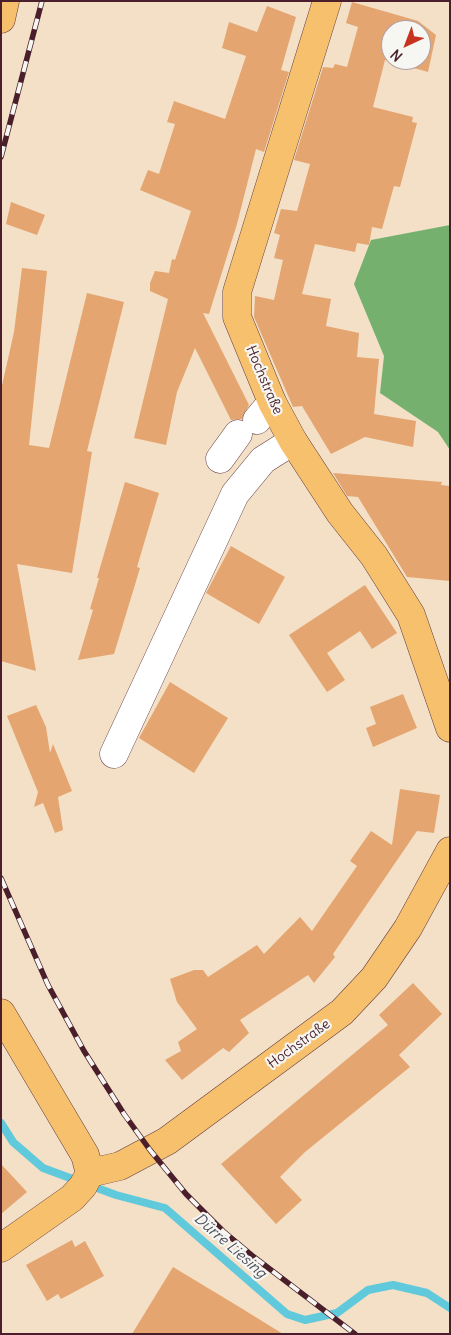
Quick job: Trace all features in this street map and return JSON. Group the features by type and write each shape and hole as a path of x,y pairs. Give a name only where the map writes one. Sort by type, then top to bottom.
{"main road":[{"path":"1,19 6,1"},
{"name":"Hochstraße","path":"323,2 237,292 237,317 256,419 292,441 340,513 374,556 411,615 450,728"},
{"name":"Hochstraße","path":"90,1173 120,1166 166,1141 342,1012 374,978 408,928 450,851"},
{"path":"1,1013 85,1155 90,1173 78,1192 1,1248"}],"lane":[{"path":"220,459 256,419"},
{"path":"114,754 235,494 263,460 292,441"}],"green space":[{"path":"450,225 450,450 438,432 380,393 384,356 354,284 371,240"}],"building":[{"path":"352,2 415,20 381,20 382,70 373,107 413,117 412,122 417,123 400,187 394,186 382,229 372,227 369,245 357,243 355,252 315,244 302,294 331,299 326,326 359,333 357,357 379,359 374,414 416,421 413,447 365,437 331,454 302,406 293,407 254,317 255,296 274,300 283,260 274,258 280,235 274,233 281,209 297,211 310,164 294,160 323,67 333,68 335,64 347,67 358,27 346,23"},
{"path":"267,6 296,17 281,70 289,72 264,152 256,149 237,224 209,314 203,313 249,405 242,419 231,420 195,348 177,392 166,445 134,438 168,299 150,291 150,283 155,271 169,273 172,259 175,260 191,211 140,190 148,170 159,174 175,124 167,122 174,101 225,119 246,56 222,48 229,22 257,32"},
{"path":"431,31 436,35 431,58"},
{"path":"11,202 45,215 37,235 6,224"},
{"path":"22,268 47,271 29,445 49,448 87,293 124,302 87,451 92,452 72,573 17,564 36,671 1,661 1,390 14,332"},
{"path":"333,473 442,482 441,485 450,486 450,581 407,577 358,497 347,496"},
{"path":"125,482 159,493 137,567 140,568 114,654 78,660 93,610 90,609 99,578 97,578"},
{"path":"231,546 285,577 259,624 206,593"},
{"path":"365,585 397,633 372,649 360,631 327,653 345,680 327,692 289,635"},
{"path":"170,682 228,718 194,773 139,738"},
{"path":"403,694 417,728 373,747 366,728 376,724 370,707"},
{"path":"36,705 46,727 50,753 53,744 72,791 58,797 63,830 55,833 43,803 34,807 38,792 7,716"},
{"path":"400,789 440,795 434,833 417,831 333,954 335,957 314,983 308,975 240,1020 249,1033 229,1052 223,1048 182,1080 165,1060 181,1051 178,1042 197,1029 177,1002 170,979 194,970 203,970 208,977 257,945 264,954 300,917 312,931 357,866 350,861 371,831 392,845"},
{"path":"413,983 442,1014 399,1055 410,1067 305,1152 280,1177 302,1200 276,1224 221,1164 388,1025 379,1015"},
{"path":"1,1164 27,1192 1,1214"},
{"path":"72,1240 75,1247 85,1241 104,1276 61,1299 58,1294 47,1301 26,1265"},
{"path":"173,1267 241,1308 283,1334 132,1334"}],"waterway":[{"name":"Dürre Liesing","path":"1,1123 13,1142 43,1168 116,1195 165,1208 287,1314 305,1320 337,1313 368,1290 393,1285 427,1293 450,1308"}],"railway":[{"path":"1,157 42,1"},
{"path":"1,878 48,985 84,1051 124,1114 150,1150 186,1194 223,1231 355,1334"}]}
